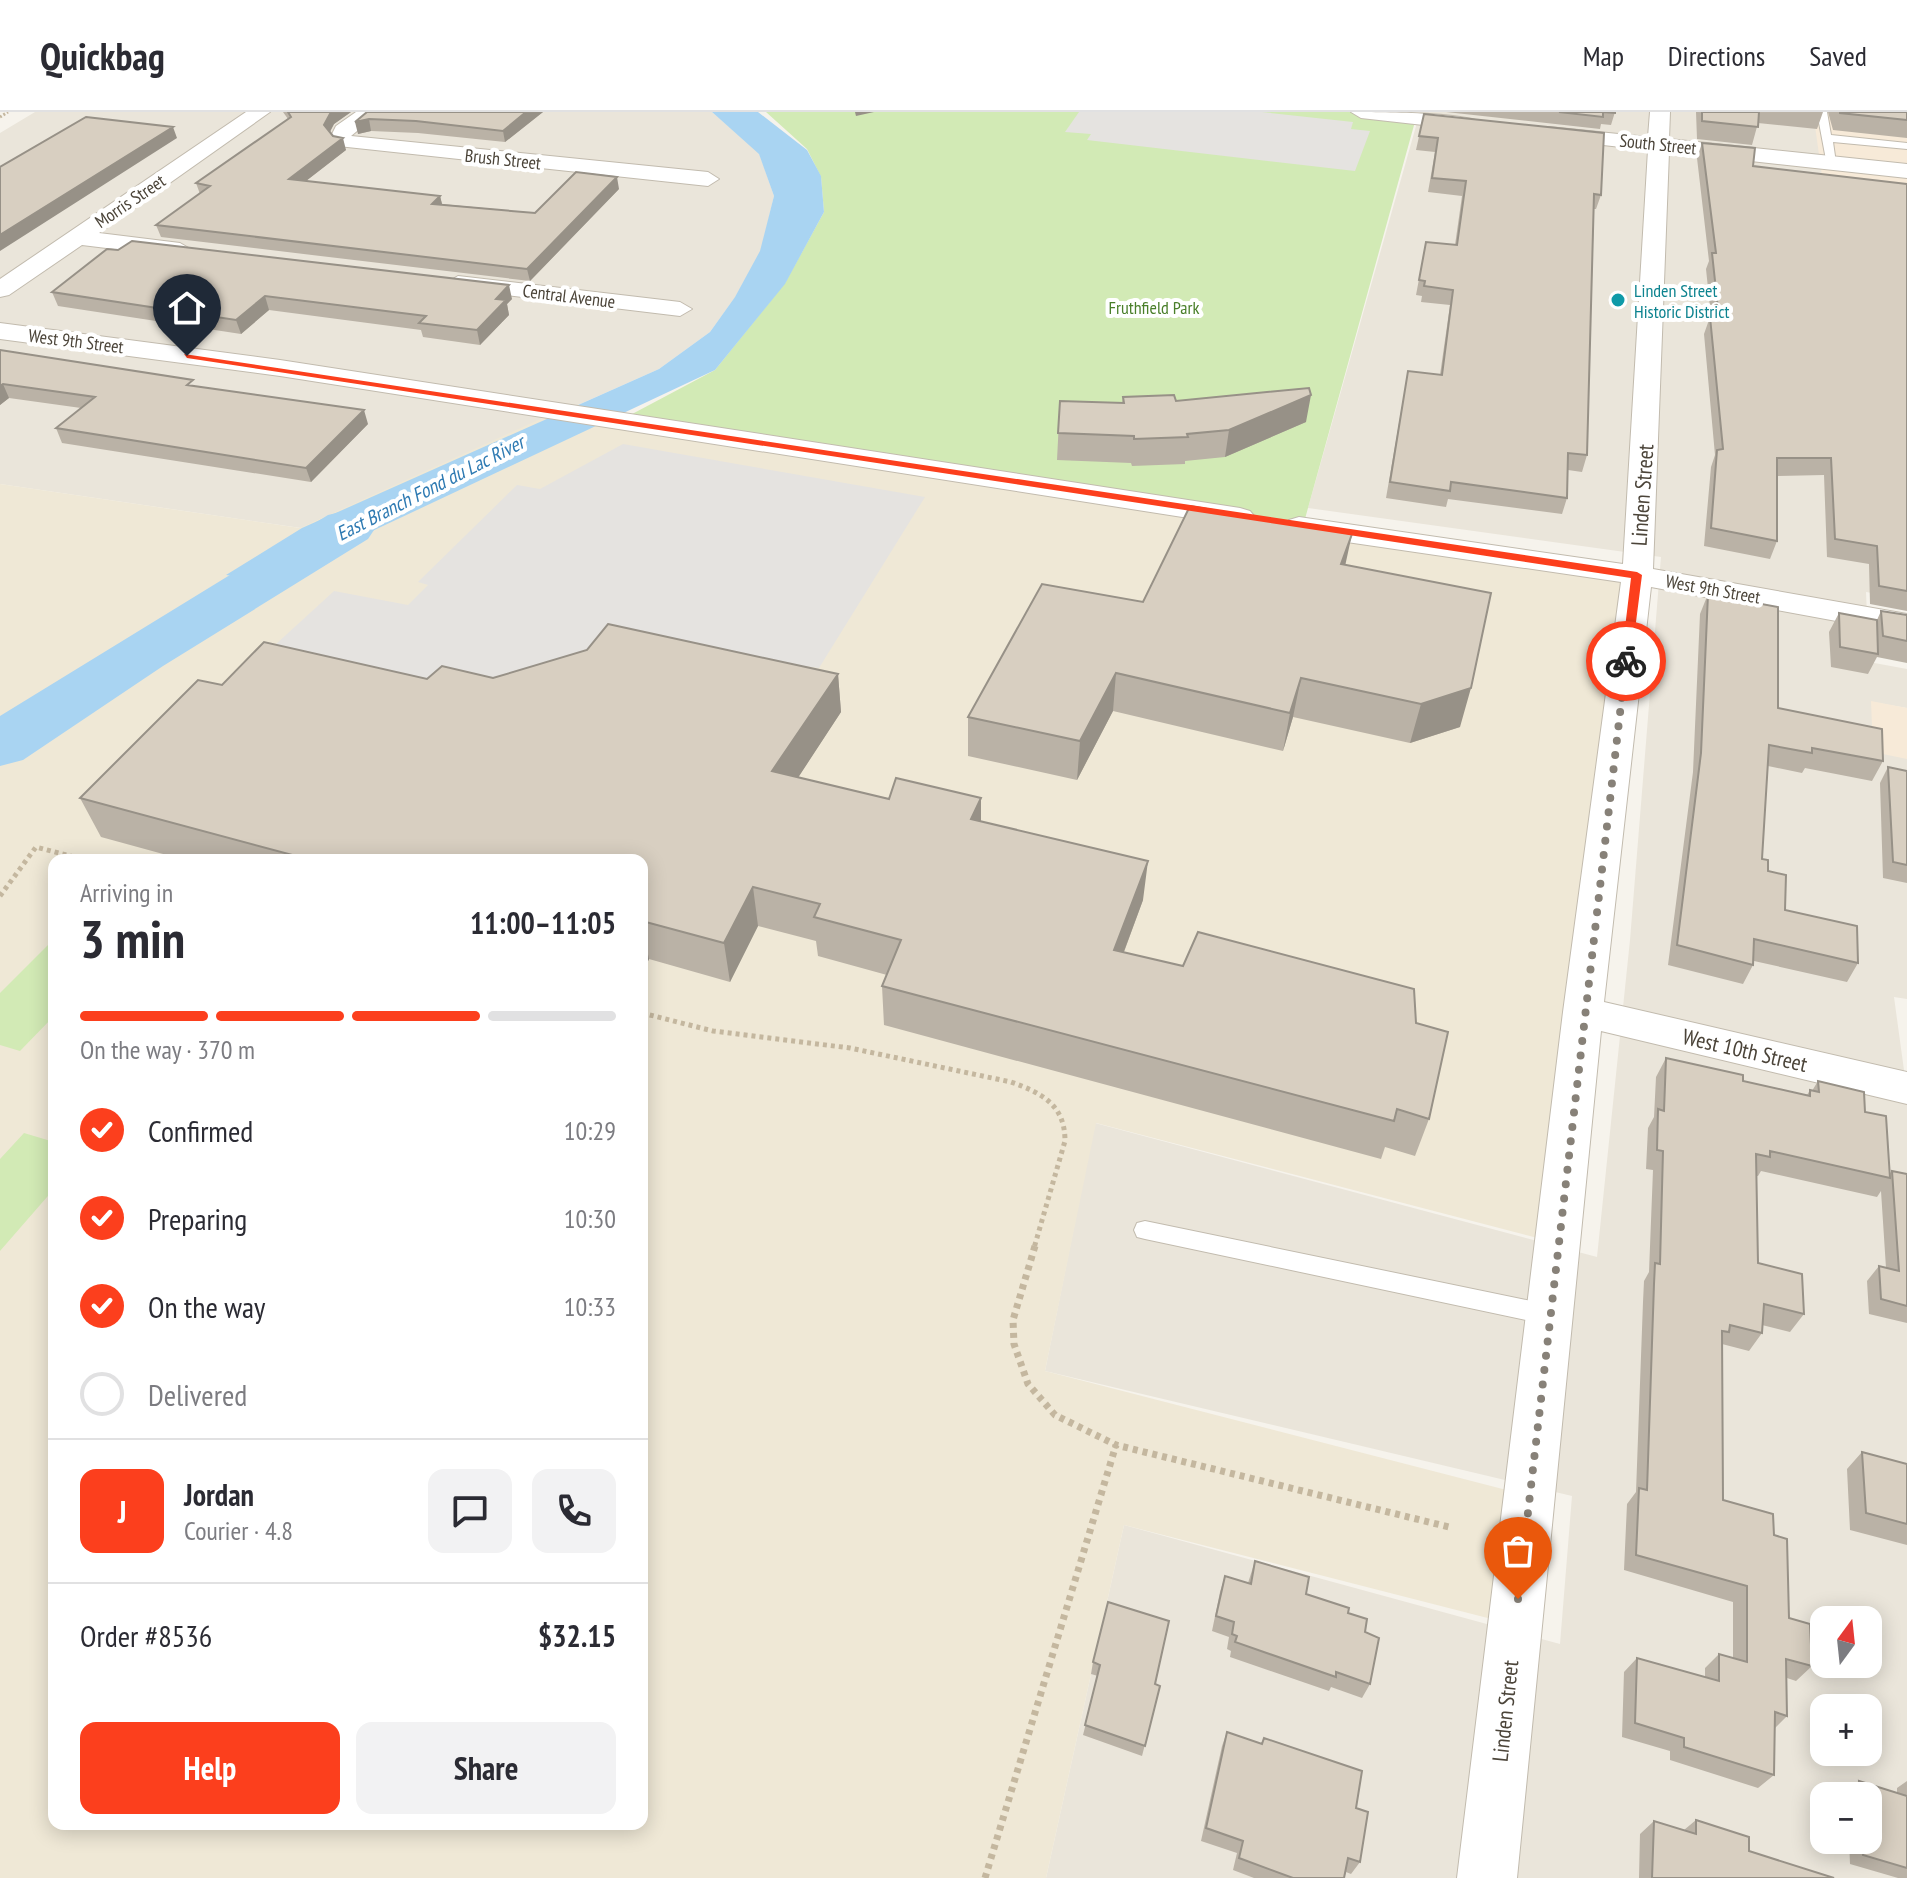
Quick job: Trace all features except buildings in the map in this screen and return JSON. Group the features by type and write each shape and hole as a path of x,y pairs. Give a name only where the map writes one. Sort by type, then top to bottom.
{"street":[{"name":"Morris Street","path":"0,290 260,112"},
{"name":"Brush Street","path":"370,112 343,130 340,138 345,142 708,179"},
{"path":"1361,112 1496,127"},
{"name":"South Street","path":"1524,130 1660,128 1831,163 1907,171"},
{"name":"Linden Street","path":"1487,1878 1583,1012 1637,575 1660,128"},
{"path":"77,237 211,253"},
{"name":"Central Avenue","path":"430,279 680,309"},
{"name":"West 9th Street","path":"0,331 280,368 1637,575 1907,624"},
{"name":"West 10th Street","path":"1583,1012 1907,1088"}],"lane":[{"path":"1822,112 1831,163"},
{"path":"1826,138 1907,146"},
{"path":"1145,1230 1550,1315"}],"path":[{"path":"0,117 8,112"},
{"path":"0,896 36,847 62,854"},
{"path":"648,1015 713,1031 850,1048 996,1079 1036,1091 1049,1099 1060,1110 1065,1123 1065,1141 1013,1320 1013,1353 1019,1372 1047,1408 1085,1435 1116,1445 1453,1528"},
{"path":"985,1878 1116,1445"}],"shaded area":[{"path":"35,112 712,112 759,153 774,196 761,251 736,296 710,332 659,369 301,528 0,484 0,133"},
{"path":"1079,112 1262,112 1353,122 1351,129 1370,131 1355,171 1087,140 1091,134 1065,132"},
{"path":"1420,112 1813,112 1907,599 1866,592 1869,662 1907,669 1907,708 1872,702 1907,754 1907,999 1894,997 1907,1092 1907,1878 1046,1878 1124,1525 1560,1644 1572,1496 1045,1371 1095,1123 1597,1257 1630,940 1661,557 1308,508"},
{"path":"1813,112 1907,112 1907,199 1824,190"},
{"path":"558,411 1637,575 1557,1243 1096,1123 1045,1371 1530,1496 1515,1625 1124,1525 1046,1878 0,1878 0,484 300,528"},
{"path":"623,444 925,497 819,668 804,666 792,682 533,703 275,645 334,591 408,605 428,585 418,582 517,485 540,489"},
{"path":"1871,701 1907,708 1907,759 1873,752"}],"green space":[{"name":"Fruthfield Park","path":"766,112 1361,112 1416,118 1303,526 619,421 715,370 785,283 824,212 821,177 807,149"},
{"path":"48,945 48,1022 20,1051 0,1045 0,993"},
{"path":"24,1133 48,1140 48,1196 0,1251 0,1159"}],"water":[{"path":"712,112 758,112 807,150 821,176 824,212 785,284 715,370 351,541 288,584 226,575 302,528 659,369 710,332 735,297 760,251 774,196 759,154"}],"waterway":[{"name":"East Branch Fond du Lac River","path":"0,745 141,653 348,527"}],"way so far":[{"path":"1518,1599 1583,1012 1626,661"}],"place":[{"name":"Linden Street Historic District","path":"1618,300"}],"route":[{"path":"187,356 1541,563 1637,575 1626,661"}]}
